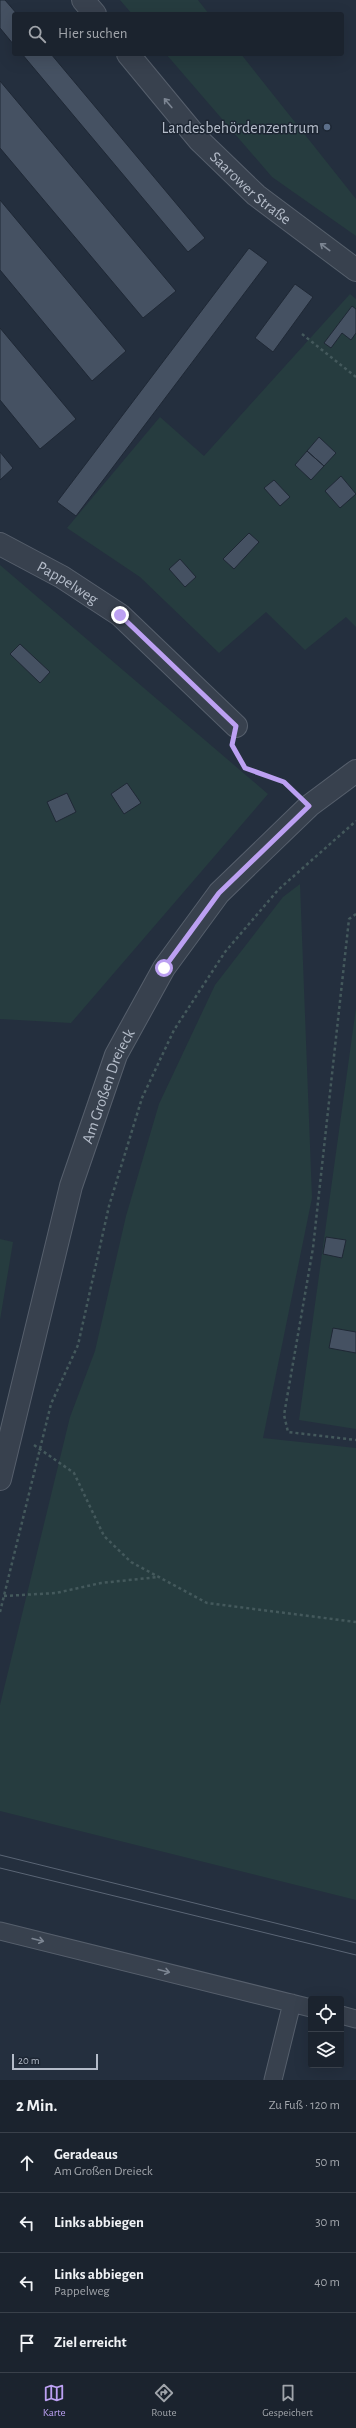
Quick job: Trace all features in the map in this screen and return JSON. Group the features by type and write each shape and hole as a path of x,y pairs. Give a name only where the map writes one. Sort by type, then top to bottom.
{"street":[{"path":"83,0 92,12"},
{"name":"Saarower Straße","path":"130,56 199,140 256,195 356,270"},
{"name":"Pappelweg","path":"0,544 62,577 120,615 236,726"},
{"name":"Am Großen Dreieck","path":"0,1480 71,1186 116,1055 164,968 219,893 309,806 356,771"}],"lane":[{"path":"0,1931 308,2007"},
{"path":"273,2080 292,2003"},
{"path":"344,2016 356,2019"}],"path":[{"path":"302,334 356,376"},
{"path":"236,726 232,745 245,768 284,782 309,806"},
{"path":"0,1612 51,1404 78,1345 109,1206 142,1098 174,1030 225,952 278,890 356,821"},
{"path":"356,914 349,919 313,1248 284,1415 288,1432 356,1440"},
{"path":"12,1430 74,1473 104,1536 131,1562 207,1603 356,1622"},
{"path":"4,1596 56,1593 101,1583 159,1577"}],"green space":[{"path":"120,0 198,0 207,12 130,12"},
{"path":"168,56 243,56 356,199 356,236 272,177"},
{"path":"350,294 356,299 356,627 346,617 305,650 266,612 219,653 140,577 67,528 160,417 204,456"},
{"path":"0,565 268,794 71,1023 0,1019"},
{"path":"300,884 312,1198 263,1438 356,1448 356,1900 0,1811 0,1705 70,1417 95,1351 126,1216 159,1104 215,985 283,897"},
{"path":"356,1008 356,1429 299,1420"},
{"path":"0,1239 13,1242 0,1320"}],"building":[{"path":"0,0 5,0 15,12 12,12 12,43 0,28"},
{"path":"24,56 53,56 205,238 188,252"},
{"path":"0,81 176,291 143,318 0,148"},
{"path":"0,200 126,351 92,381 0,270"},
{"path":"249,248 268,262 76,516 57,502"},
{"path":"295,284 313,297 273,352 255,338"},
{"path":"352,306 356,309 356,333 351,340 342,333 331,348 324,343"},
{"path":"0,328 76,419 40,449 0,400"},
{"path":"319,437 336,453 324,466 307,451"},
{"path":"307,451 324,466 311,480 295,465"},
{"path":"0,452 13,468 0,480"},
{"path":"341,476 356,494 340,508 325,491"},
{"path":"274,480 290,497 280,506 264,488"},
{"path":"249,533 259,542 234,569 223,559"},
{"path":"180,559 196,577 185,587 169,569"},
{"path":"20,644 50,672 40,683 10,654"},
{"path":"127,783 141,803 124,814 111,794"},
{"path":"67,793 76,812 56,822 47,802"},
{"path":"326,1237 346,1240 342,1258 323,1254"},
{"path":"333,1328 356,1332 356,1353 329,1348"}],"tram line":[{"path":"0,1855 356,1943"},
{"path":"0,1868 356,1955"}],"place":[{"name":"Landesbehördenzentrum","path":"327,127"}],"route":[{"path":"120,615 236,726 232,745 245,768 284,782 309,806 219,893 164,968"}]}
